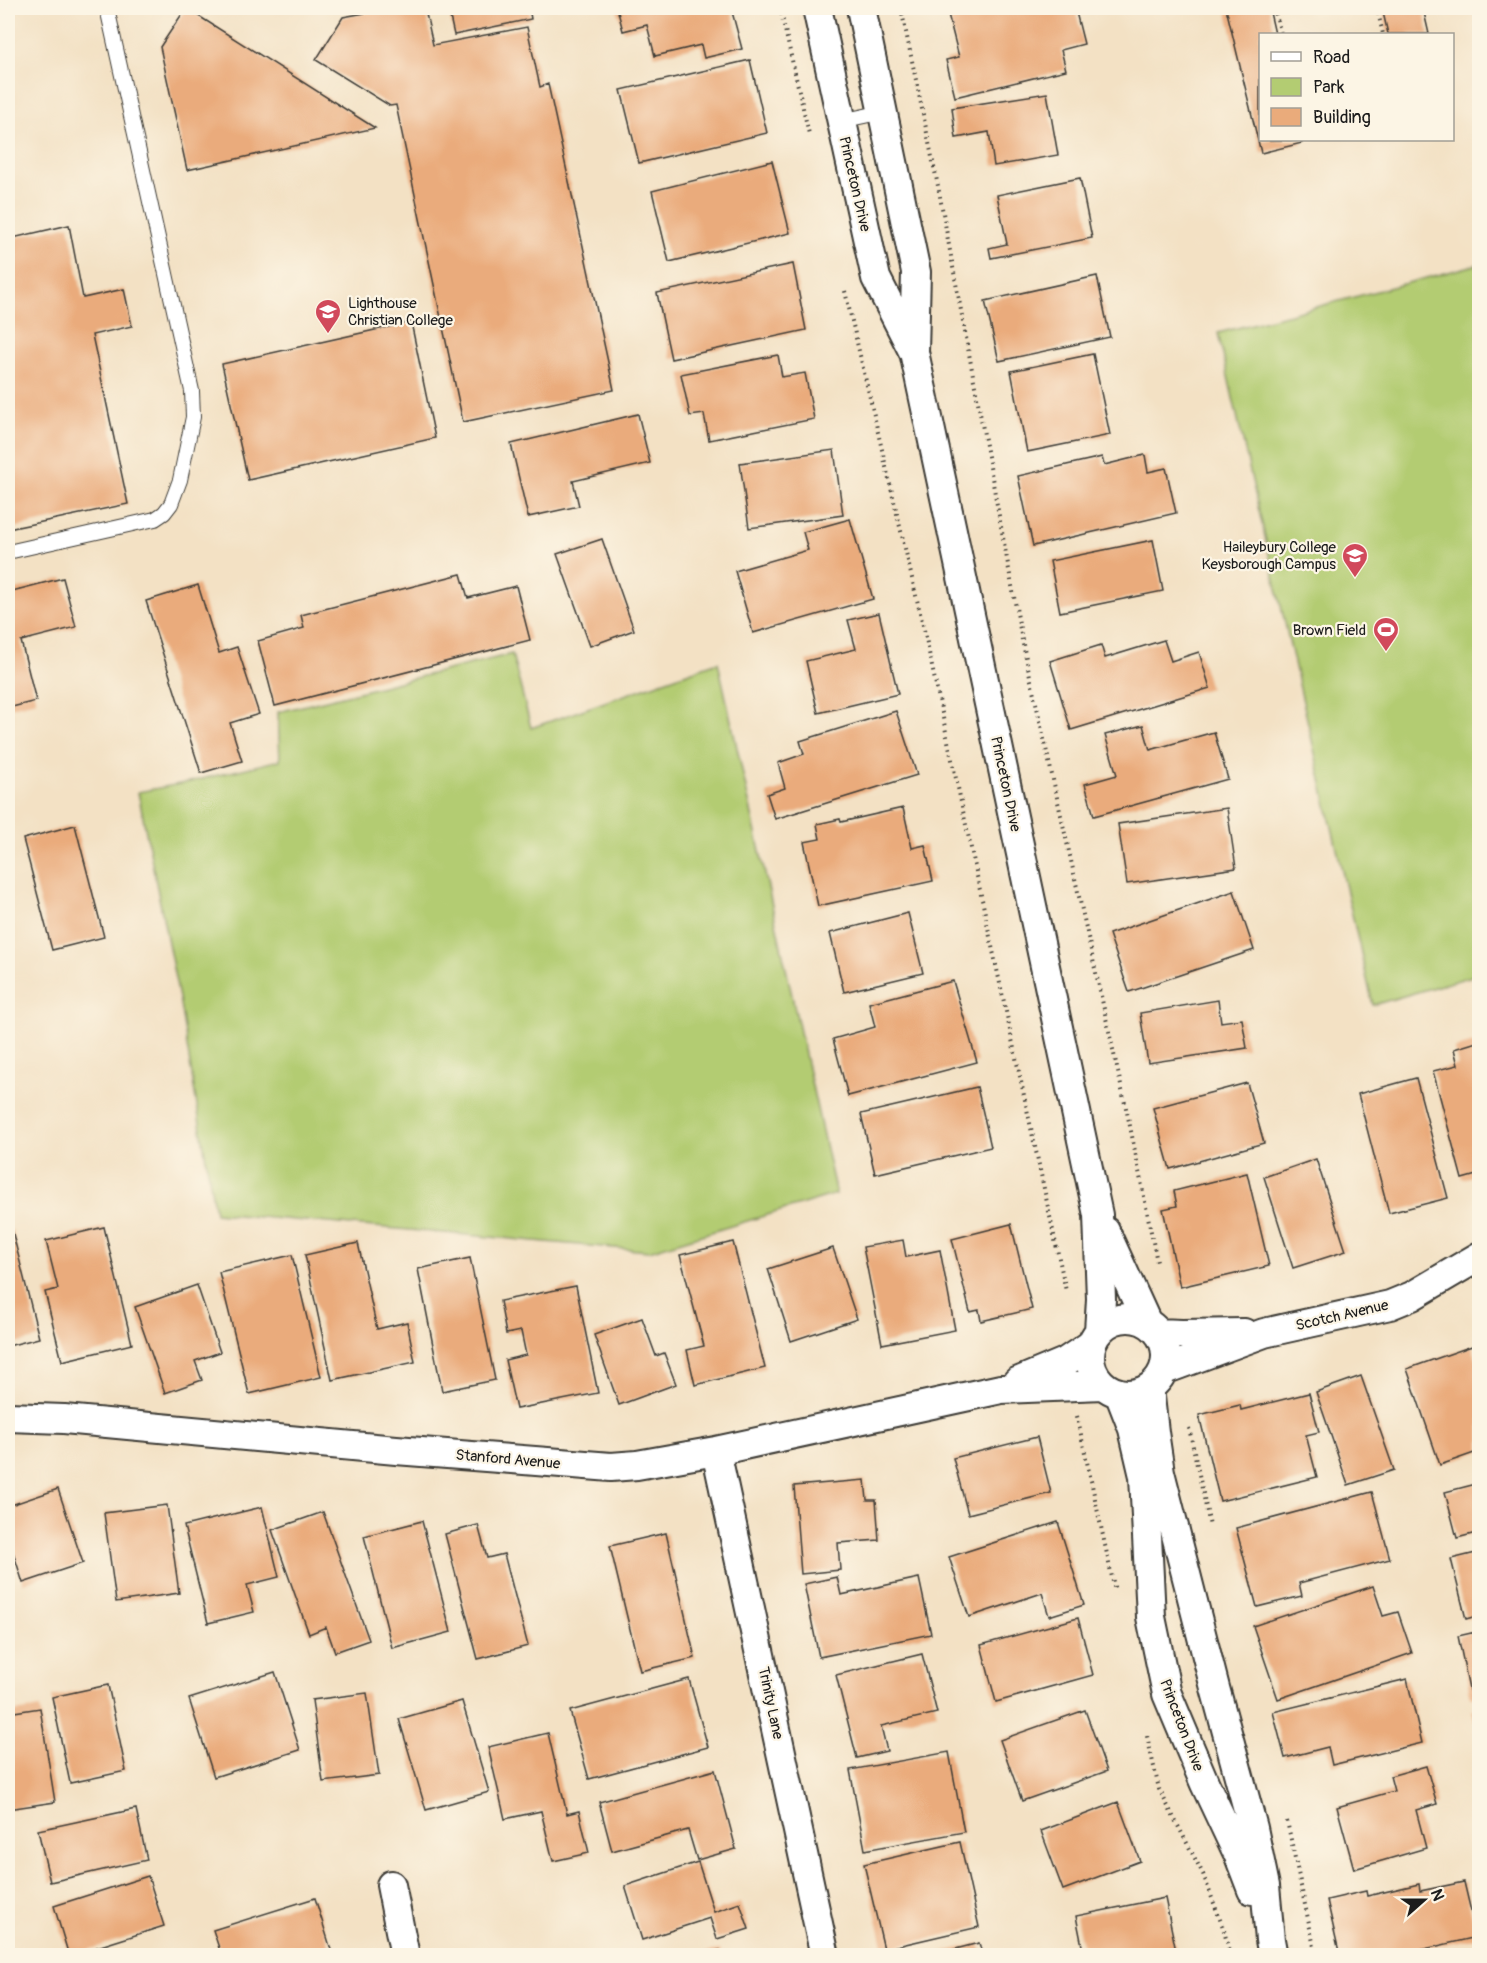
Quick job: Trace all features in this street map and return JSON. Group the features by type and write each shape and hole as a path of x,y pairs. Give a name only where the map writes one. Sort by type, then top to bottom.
{"street":[{"name":"Princeton Drive","path":"817,8 876,278 914,352"},
{"name":"Princeton Drive","path":"861,8 916,272 914,352 1098,1215 1101,1299 1096,1337"},
{"name":"Princeton Drive","path":"1098,1215 1153,1328"},
{"name":"Scotch Avenue","path":"1153,1328 1182,1334 1264,1332 1390,1305 1412,1296 1479,1256"},
{"path":"1122,1318 1134,1318 1153,1328 1164,1341 1166,1351 1166,1361 1157,1379 1130,1394 1111,1389 1096,1376 1091,1366 1090,1355 1096,1337 1109,1323 1122,1318"},
{"name":"Scotch Avenue","path":"1157,1379 1264,1332"},
{"name":"Stanford Avenue","path":"1001,1389 1065,1362 1096,1337"},
{"name":"Princeton Drive","path":"1157,1379 1154,1432 1160,1472 1253,1828 1265,1886 1271,1948"},
{"name":"Stanford Avenue","path":"8,1417 64,1419 610,1467 638,1465 716,1450 1001,1389 1071,1387 1111,1389"},
{"name":"Princeton Drive","path":"1111,1389 1133,1429 1144,1476 1150,1617 1167,1694 1205,1784 1239,1856 1271,1948"},
{"name":"Trinity Lane","path":"716,1450 825,1956"},
{"path":"391,1885 405,1956"}],"lane":[{"path":"8,552 155,519 164,513 171,504 180,480 193,417 192,391 107,8"},
{"path":"841,121 883,112"}],"path":[{"path":"780,8 809,135"},
{"path":"901,8 938,186 1022,640 1127,1114 1158,1270"},
{"path":"1274,8 1281,33"},
{"path":"1377,8 1383,33"},
{"path":"844,286 926,634 1069,1302"},
{"path":"1071,1387 1117,1599"},
{"path":"1186,1418 1211,1531"},
{"path":"1147,1734 1160,1789 1203,1874 1224,1930 1230,1956"},
{"path":"1284,1814 1316,1956"}],"green space":[{"name":"Brown Field","path":"1479,264 1479,974 1373,1005 1218,333"},
{"path":"512,654 531,728 718,662 836,1194 649,1251 215,1213 179,998 138,792 280,760 278,712"}],"building":[{"path":"186,8 375,128 187,170 160,47"},
{"path":"392,8 425,9 433,45 527,27 540,87 548,84 614,390 463,422 396,105 390,106 316,60 343,17"},
{"path":"448,8 529,8 531,19 454,35"},
{"path":"617,8 731,8 742,49 704,58 701,45 655,56 647,25 623,31"},
{"path":"958,8 1075,8 1084,44 1061,50 1066,70 955,97 946,60 959,57 947,10"},
{"path":"1226,8 1269,8 1275,33 1259,33 1259,141 1301,141 1302,143 1261,153"},
{"path":"1382,8 1423,8 1429,33 1388,33"},
{"path":"750,60 767,133 639,163 621,90"},
{"path":"1047,93 1058,155 994,166 989,132 956,138 952,108"},
{"path":"772,161 790,233 669,262 652,191"},
{"path":"1080,178 1092,238 991,258 989,248 1007,244 997,195"},
{"path":"69,225 83,298 124,289 132,326 92,335 128,504 8,529 8,239"},
{"path":"793,264 806,330 671,359 657,293"},
{"path":"1097,276 1110,337 999,361 985,301"},
{"path":"411,322 435,438 248,480 222,364"},
{"path":"1093,354 1110,435 1027,452 1011,371"},
{"path":"778,355 782,377 805,373 814,419 709,440 704,414 690,416 681,374"},
{"path":"638,414 650,463 573,481 579,506 528,517 511,444"},
{"path":"834,450 843,515 749,528 740,463"},
{"path":"1145,455 1148,472 1166,468 1176,513 1033,546 1018,476 1102,457 1104,465"},
{"path":"850,519 873,599 753,633 735,571 808,550 803,532"},
{"path":"602,539 634,630 590,646 557,554"},
{"path":"1153,540 1163,591 1060,612 1050,561"},
{"path":"461,574 468,598 516,586 530,640 275,706 258,641 304,628 301,615"},
{"path":"63,578 76,627 21,641 36,701 8,708 8,592"},
{"path":"198,585 219,653 237,647 259,714 230,723 242,761 201,773 146,601"},
{"path":"879,613 898,694 818,713 806,661 856,649 848,620"},
{"path":"1164,640 1171,661 1199,652 1210,688 1071,730 1050,661 1101,645 1105,658"},
{"path":"896,711 917,775 775,819 767,794 785,788 778,763 804,754 800,741"},
{"path":"1143,725 1150,750 1214,732 1228,779 1094,816 1085,784 1117,775 1105,735"},
{"path":"903,808 912,848 925,845 933,881 818,906 804,842 820,839 817,824 840,819 841,822"},
{"path":"1227,808 1236,868 1127,884 1118,824"},
{"path":"75,825 104,937 52,950 23,839"},
{"path":"1234,891 1254,950 1129,992 1109,934"},
{"path":"908,913 923,973 844,992 830,933"},
{"path":"953,981 977,1062 848,1096 833,1039 875,1027 869,1003"},
{"path":"1218,1000 1221,1022 1242,1019 1247,1048 1148,1063 1140,1013"},
{"path":"1480,1041 1480,1174 1462,1179 1433,1071 1458,1065 1454,1049"},
{"path":"1416,1078 1448,1198 1389,1213 1358,1094"},
{"path":"1247,1083 1264,1143 1170,1169 1153,1108"},
{"path":"977,1087 991,1147 875,1174 861,1114"},
{"path":"1316,1159 1346,1251 1293,1268 1264,1177"},
{"path":"1247,1173 1269,1266 1180,1287 1163,1209 1177,1206 1174,1191"},
{"path":"1011,1224 1032,1309 981,1321 979,1310 970,1312 952,1239"},
{"path":"104,1227 132,1344 62,1361 45,1292 58,1289 46,1241"},
{"path":"12,1230 39,1338 8,1346 8,1231"},
{"path":"903,1240 906,1257 940,1250 955,1330 882,1344 863,1247"},
{"path":"733,1242 765,1368 695,1385 687,1350 704,1346 680,1255"},
{"path":"358,1243 377,1329 407,1322 415,1362 332,1380 305,1255"},
{"path":"833,1248 857,1319 791,1341 768,1269"},
{"path":"292,1255 321,1377 249,1394 219,1272"},
{"path":"470,1258 495,1380 442,1391 418,1269"},
{"path":"197,1285 220,1352 195,1361 202,1380 165,1393 135,1307"},
{"path":"576,1286 598,1393 516,1409 505,1360 526,1355 521,1331 506,1334 500,1301"},
{"path":"642,1318 656,1356 664,1353 676,1384 619,1405 594,1335"},
{"path":"1472,1346 1480,1368 1480,1451 1440,1465 1407,1369"},
{"path":"1361,1376 1394,1470 1348,1485 1316,1392"},
{"path":"1309,1393 1319,1432 1306,1435 1317,1477 1220,1501 1199,1415 1240,1405 1241,1410"},
{"path":"1037,1437 1051,1493 968,1514 953,1458"},
{"path":"865,1480 867,1500 876,1500 879,1540 838,1543 840,1570 801,1574 794,1486"},
{"path":"1480,1483 1480,1532 1457,1538 1445,1492"},
{"path":"58,1489 83,1563 23,1583 8,1536 8,1506"},
{"path":"1372,1492 1390,1559 1299,1583 1302,1596 1257,1607 1236,1528"},
{"path":"167,1505 179,1593 116,1602 104,1513"},
{"path":"262,1507 279,1577 247,1585 254,1612 208,1623 184,1526"},
{"path":"323,1512 369,1640 335,1652 326,1627 309,1634 272,1530"},
{"path":"422,1521 451,1632 392,1648 364,1536"},
{"path":"1058,1522 1084,1605 1049,1616 1042,1593 969,1617 949,1557"},
{"path":"478,1525 487,1558 504,1554 528,1646 478,1659 445,1534"},
{"path":"666,1533 695,1658 640,1671 610,1546"},
{"path":"1480,1552 1480,1615 1466,1619 1451,1559"},
{"path":"837,1577 841,1595 919,1578 931,1634 819,1657 804,1584"},
{"path":"1373,1586 1383,1616 1398,1612 1412,1653 1278,1699 1253,1626"},
{"path":"1078,1618 1093,1675 996,1702 981,1645"},
{"path":"1480,1631 1480,1696 1471,1698 1458,1636"},
{"path":"922,1654 937,1713 881,1726 887,1751 857,1758 836,1675"},
{"path":"275,1672 300,1750 214,1777 189,1699"},
{"path":"689,1679 708,1747 589,1779 570,1711"},
{"path":"1407,1679 1422,1743 1332,1765 1328,1747 1285,1758 1273,1712"},
{"path":"108,1685 126,1771 70,1783 52,1697"},
{"path":"367,1693 379,1775 323,1782 312,1700"},
{"path":"462,1701 489,1792 426,1810 399,1719"},
{"path":"40,1708 55,1802 8,1809 8,1713"},
{"path":"1480,1709 1480,1737 1479,1737 1472,1710"},
{"path":"1085,1710 1107,1771 1022,1801 1000,1740"},
{"path":"548,1733 567,1814 579,1811 589,1853 553,1861 541,1811 505,1819 488,1747"},
{"path":"949,1752 964,1832 865,1850 850,1770"},
{"path":"1426,1766 1437,1804 1416,1810 1426,1848 1354,1869 1337,1807 1394,1791 1390,1776"},
{"path":"715,1770 736,1849 697,1860 688,1830 612,1851 599,1802"},
{"path":"1118,1802 1140,1861 1063,1890 1041,1831"},
{"path":"136,1809 147,1860 50,1882 38,1830"},
{"path":"960,1842 979,1927 884,1949 864,1864"},
{"path":"698,1862 714,1912 740,1903 749,1929 717,1939 710,1918 642,1940 625,1886"},
{"path":"148,1876 164,1926 69,1956 54,1906"},
{"path":"1464,1882 1477,1937 1394,1956 1340,1956 1327,1900 1366,1891 1367,1896 1419,1884 1420,1891"},
{"path":"315,1898 332,1953 325,1956 208,1956 220,1951 213,1930"},
{"path":"1165,1898 1177,1956 1084,1956 1076,1916"},
{"path":"979,1943 983,1956 932,1956 932,1955"},
{"path":"720,1950 721,1956 696,1956 696,1954"}],"place":[{"name":"Lighthouse Christian College","path":"328,335"},
{"name":"Haileybury College Keysborough Campus","path":"1355,579"},
{"name":"Brown Field","path":"1386,653"}]}
